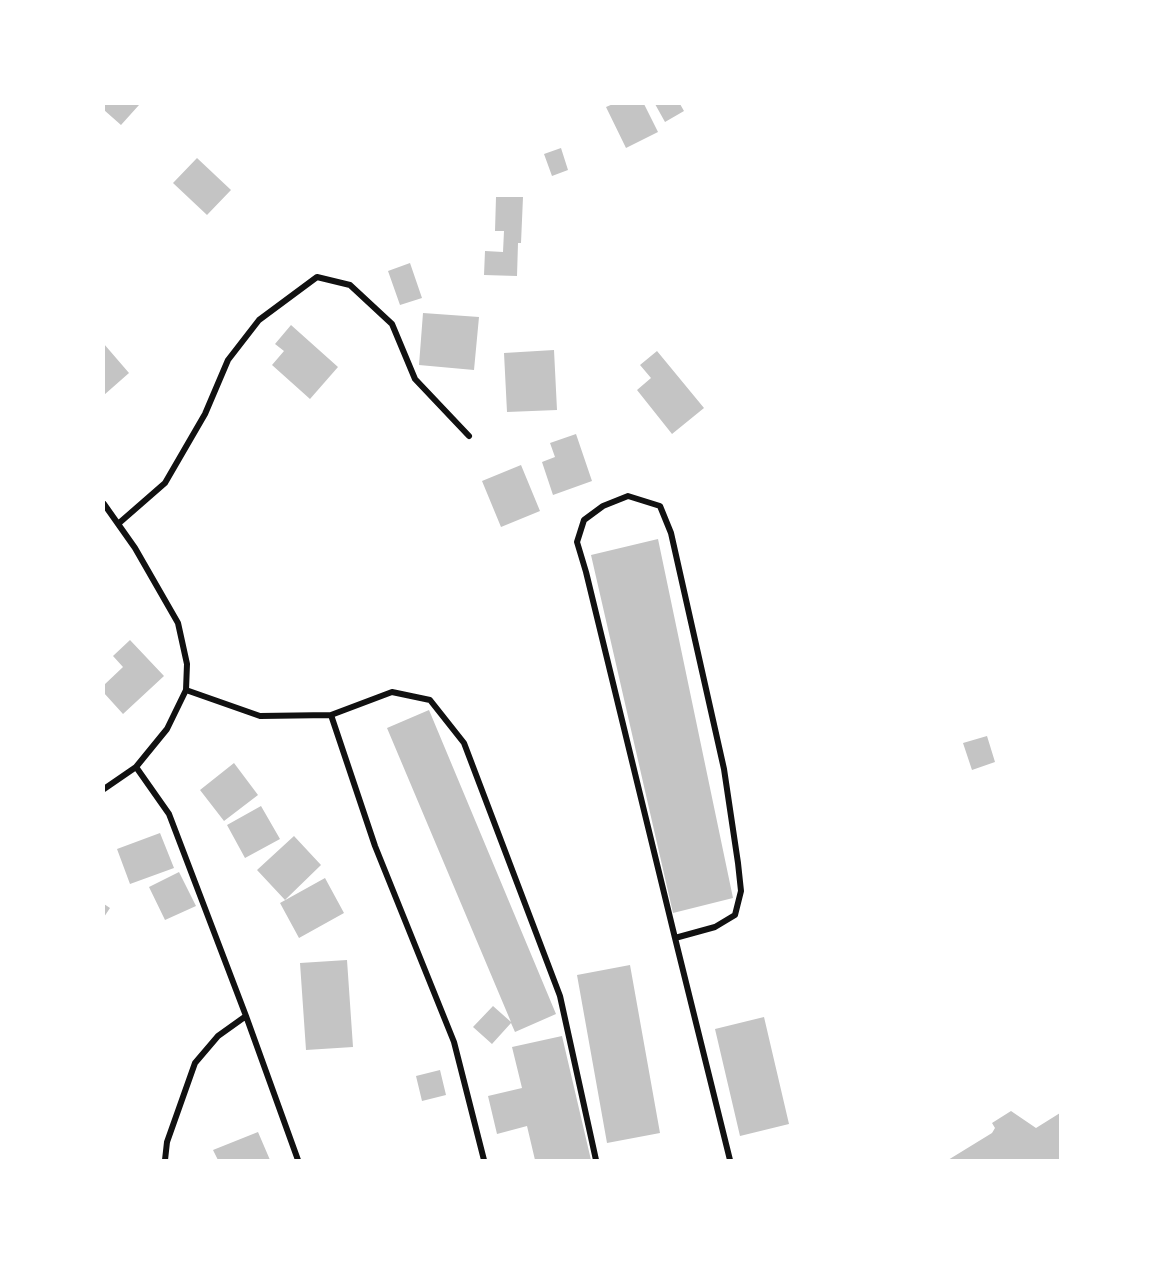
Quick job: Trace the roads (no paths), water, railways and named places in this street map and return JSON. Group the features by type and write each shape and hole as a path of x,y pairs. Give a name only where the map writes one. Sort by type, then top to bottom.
{"street":[{"path":"118,524 165,483 205,414 228,360 259,320 317,277 350,285 392,324 415,379 469,436"},
{"path":"675,938 715,927 735,915 741,891 724,769 671,533 660,506 628,496 603,506 584,520 577,542 730,1161"},
{"path":"104,504 135,548 178,623 187,664 186,690 167,729 136,767 104,789"},
{"path":"186,690 260,716 330,715 392,692 430,700 464,743 560,996 596,1161"},
{"path":"330,715 375,846 454,1042 484,1161"},
{"path":"136,767 169,814 298,1161"},
{"path":"165,1161 167,1142 195,1063 218,1036 246,1016"}]}
